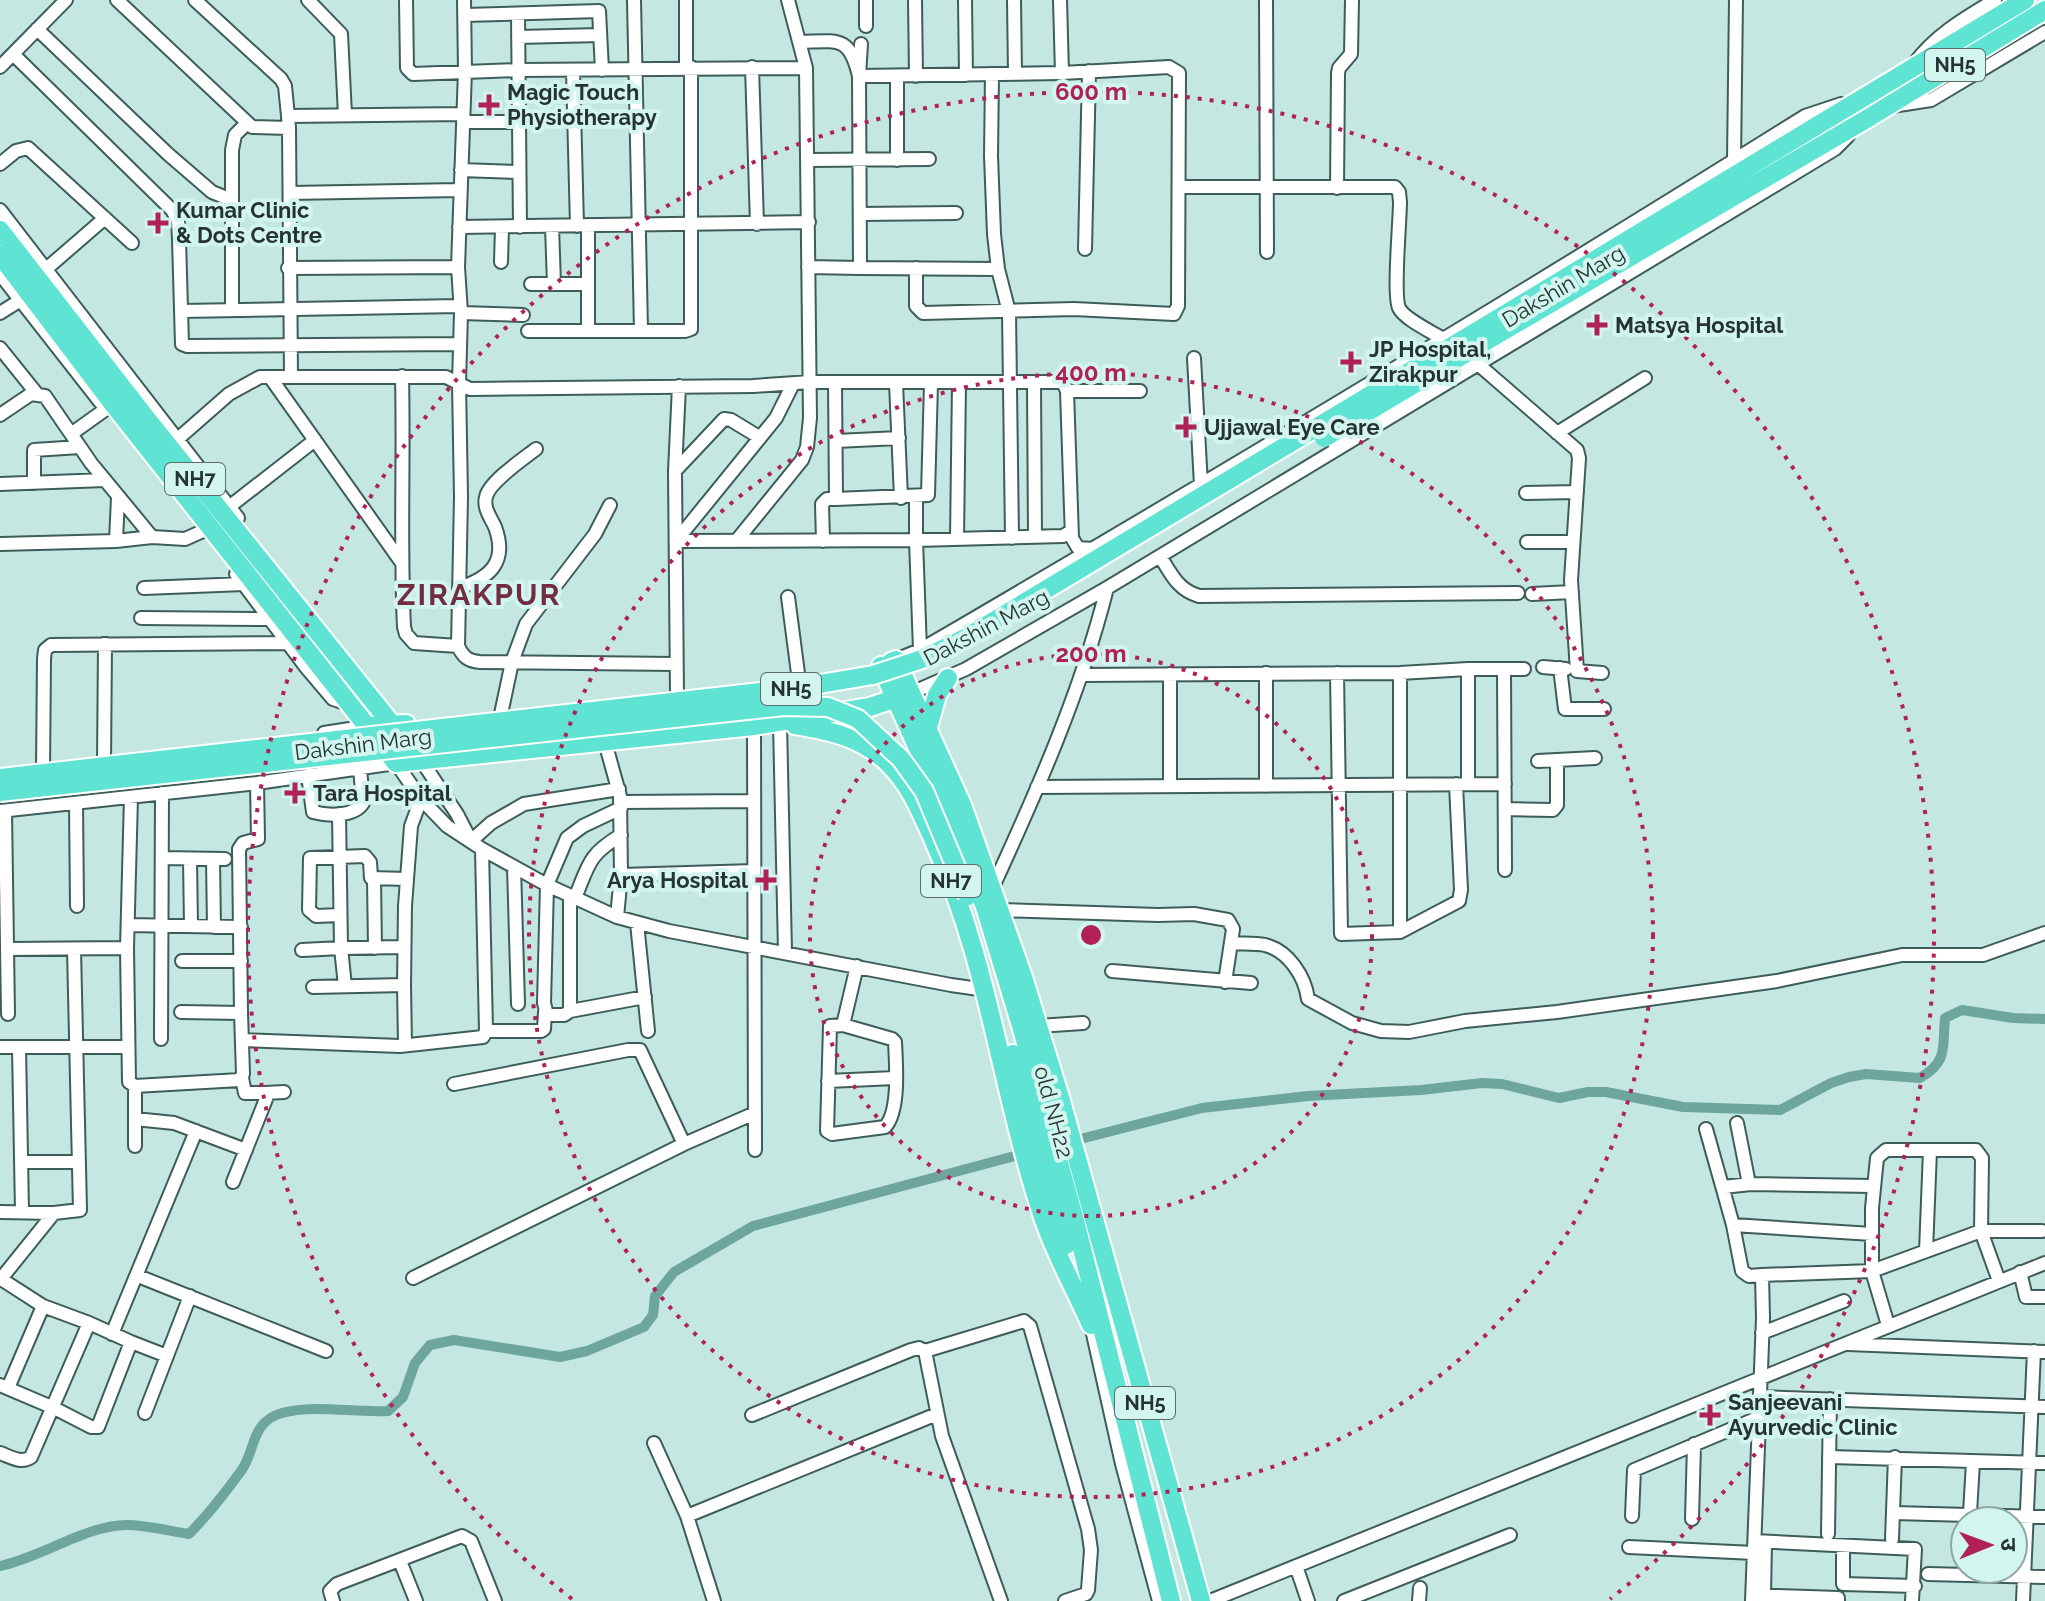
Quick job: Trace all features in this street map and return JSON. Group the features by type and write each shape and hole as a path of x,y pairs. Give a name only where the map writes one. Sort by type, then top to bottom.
{"highway":[{"name":"Dakshin Marg","path":"396,763 754,726 782,714 942,663 1496,328 1859,99 2025,0"},
{"name":"Dakshin Marg","path":"0,776 796,688 873,675 922,659 967,637 1496,328 1865,120 2045,10"},
{"name":"NH7","path":"0,230 381,722 421,760"},
{"name":"NH7","path":"0,255 25,297 167,448 351,705 381,722 396,763"},
{"path":"381,722 501,714 799,681 889,663 904,696 927,731"},
{"path":"927,731 937,695 948,678"},
{"name":"Dakshin Marg","path":"782,714 870,707 904,696"},
{"name":"NH5","path":"904,696 985,907 1171,1601"},
{"name":"old NH22","path":"782,714 828,707 858,719 901,759 924,791 968,896 1040,1120"},
{"name":"NH7","path":"782,714 870,747 910,790 948,873 986,990 1040,1120 1097,1329"},
{"name":"NH5","path":"0,792 782,714"},
{"name":"NH5","path":"927,731 962,805 1038,1026 1040,1120"},
{"name":"NH5","path":"1064,1208 1201,1601"}],"street":[{"path":"0,67 66,0"},
{"path":"117,0 246,124 257,128 345,115 518,122"},
{"path":"195,0 285,86 290,193 288,268 291,377"},
{"path":"308,0 341,34 345,115"},
{"path":"406,0 409,73 806,68"},
{"path":"464,0 465,71 458,267 458,646 462,655 470,661 562,665 676,664"},
{"path":"634,0 641,330"},
{"path":"528,331 691,329 686,0"},
{"path":"737,540 802,460 808,434 809,160 806,68 788,1 802,0"},
{"path":"866,0 866,26"},
{"path":"915,0 916,76"},
{"path":"965,0 966,75"},
{"path":"1014,0 1015,73"},
{"path":"1060,0 1062,73"},
{"path":"1266,0 1267,252"},
{"path":"1337,188 1338,73 1341,64 1351,54 1352,0"},
{"path":"1734,160 1736,0"},
{"path":"1912,67 1925,48 1957,23 1995,0"},
{"path":"465,15 518,14 599,5 602,70"},
{"path":"518,14 520,227"},
{"path":"37,29 168,154 212,192 232,200"},
{"path":"1887,106 1931,100 2045,32"},
{"path":"518,37 600,35"},
{"path":"800,42 832,41 845,45 854,56 859,76"},
{"path":"860,268 861,44"},
{"path":"13,54 172,210 179,230 182,344 459,344"},
{"path":"752,67 757,224"},
{"path":"859,76 1062,73 1169,67 1179,73 1178,306 1174,314 1074,309 920,312 916,306 916,268"},
{"path":"573,71 588,330"},
{"path":"1085,249 1089,71"},
{"path":"992,74 991,170 998,269 1009,312 1012,538"},
{"path":"897,77 897,160"},
{"name":"Dakshin Marg","path":"889,663 920,650 1445,340 1805,116 1859,99"},
{"name":"Dakshin Marg","path":"904,696 948,678 1107,588 1374,428 1835,149 1865,120"},
{"path":"232,309 233,142 235,135 246,124"},
{"path":"0,164 16,151 28,148 132,243"},
{"path":"809,160 929,159"},
{"path":"461,170 518,172"},
{"path":"1179,187 1395,187 1399,192 1399,308 1445,340"},
{"path":"290,193 460,190"},
{"path":"0,210 167,448 229,507 377,696 381,722 104,765 0,776"},
{"path":"860,214 956,213"},
{"path":"45,270 105,218"},
{"path":"459,227 809,222"},
{"path":"552,226 554,284"},
{"path":"501,262 502,227"},
{"path":"288,268 458,267"},
{"path":"808,267 998,269"},
{"path":"0,274 25,297 106,409 333,699 351,705"},
{"path":"531,284 587,284"},
{"path":"0,313 25,297"},
{"path":"181,311 460,309 523,315"},
{"path":"0,348 37,394 49,400 118,498 152,537"},
{"path":"1194,358 1201,485"},
{"path":"1479,365 1577,450 1572,592 1577,671"},
{"path":"402,376 406,634 414,643 458,646"},
{"path":"167,448 229,394 260,377 446,377 470,389 810,382 1063,382 1067,391 1071,531 1078,548 1093,549"},
{"path":"270,377 403,564"},
{"path":"1557,433 1645,378"},
{"path":"1034,382 1035,537"},
{"path":"835,383 836,499"},
{"path":"896,383 901,498"},
{"path":"823,541 822,504 827,499 916,498 925,497 929,492 931,383"},
{"path":"957,539 959,383"},
{"path":"676,541 780,412 793,384"},
{"path":"677,695 675,471 679,386"},
{"path":"1067,391 1140,391"},
{"path":"0,415 25,397 37,394"},
{"path":"1352,395 1374,428"},
{"path":"71,434 106,409"},
{"path":"675,471 724,419 759,437"},
{"path":"836,441 899,438"},
{"path":"229,507 315,440"},
{"path":"34,483 34,450 80,447"},
{"path":"459,588 486,577 496,563 498,537 485,504 489,490 536,449"},
{"path":"0,484 105,480"},
{"path":"1526,493 1577,492"},
{"path":"116,541 118,498"},
{"path":"916,498 920,650"},
{"path":"501,714 512,662 531,614 595,534 610,505"},
{"path":"0,544 152,537 185,539 203,531"},
{"path":"676,541 1012,538 1063,536 1071,531"},
{"path":"1527,542 1573,542"},
{"path":"1160,556 1179,585 1187,593 1199,596 1518,593"},
{"path":"144,588 244,584"},
{"path":"992,889 1037,787 1093,645 1107,588"},
{"path":"1532,594 1572,592"},
{"path":"788,597 799,681"},
{"path":"141,618 270,619"},
{"path":"43,770 45,650 51,645 288,643"},
{"path":"104,765 105,644"},
{"path":"1543,667 1602,673"},
{"path":"1560,668 1565,709 1604,709"},
{"path":"1337,673 1341,934 1400,932 1459,901 1468,669"},
{"path":"1504,669 1505,870"},
{"path":"1081,675 1524,669"},
{"path":"1266,673 1266,786"},
{"path":"1400,673 1400,932"},
{"path":"1170,674 1170,786"},
{"path":"782,714 785,952"},
{"path":"754,726 755,1150"},
{"path":"605,742 620,800 621,875 617,917"},
{"path":"1538,761 1595,758"},
{"path":"421,760 471,841"},
{"path":"1505,809 1553,810 1557,805 1557,760"},
{"path":"396,763 421,799 447,826 547,885 617,917 754,947 986,990"},
{"name":"Dakshin Marg","path":"2,811 257,783 396,763"},
{"path":"308,775 311,809 316,814 339,814 357,810 363,803 360,768"},
{"path":"257,783 258,839 243,843 239,849 242,1078 245,1093 284,1092"},
{"path":"1037,787 1505,784"},
{"path":"161,1039 162,793"},
{"path":"131,797 127,1079 135,1086 237,1081 242,1078"},
{"path":"405,1045 407,879 411,826 421,799"},
{"path":"471,841 491,823 524,804 620,800 754,801"},
{"path":"242,1040 405,1045 479,1038 486,1031 541,1031 544,1029 545,1012 547,885 567,838 620,800"},
{"path":"76,803 77,906"},
{"path":"2,811 8,1014"},
{"path":"339,814 341,948 345,986"},
{"path":"570,1011 573,898 597,850 621,835"},
{"path":"482,849 486,1031"},
{"path":"162,858 219,859 214,927"},
{"path":"340,915 316,916 309,910 310,858 369,858 370,875 374,879 375,948"},
{"path":"190,859 191,926"},
{"path":"514,867 518,1004"},
{"path":"621,875 754,871"},
{"path":"374,879 407,879"},
{"path":"998,910 1194,914 1228,920 1233,929 1225,982"},
{"path":"637,923 648,1031"},
{"path":"128,925 241,927"},
{"path":"1231,943 1260,944 1277,951 1304,978 1308,999 1352,1023 1381,1031 1409,1032 1465,1021 1777,981 1902,955 1983,955 2045,933"},
{"path":"302,950 404,947"},
{"path":"7,949 127,948"},
{"path":"0,1212 80,1210 74,949"},
{"path":"182,961 241,961"},
{"path":"843,1025 857,966"},
{"path":"1112,971 1251,983"},
{"path":"313,987 404,985"},
{"path":"545,1012 547,1015 564,1015 570,1011 645,997"},
{"path":"181,1012 241,1013"},
{"path":"1038,1026 1083,1023"},
{"path":"843,1025 892,1039 895,1042 895,1078 889,1124 828,1133 830,1026 843,1025"},
{"path":"0,1047 126,1047"},
{"path":"19,1047 22,1212"},
{"path":"454,1084 640,1050 684,1144"},
{"path":"828,1081 895,1078"},
{"path":"135,1086 135,1146"},
{"path":"233,1182 265,1104 265,1093"},
{"path":"413,1278 684,1144 755,1113"},
{"path":"135,1119 174,1123 246,1150"},
{"path":"1737,1123 1749,1184"},
{"path":"1706,1129 1733,1225 1742,1271 1749,1276 1872,1271 1981,1231 2042,1231"},
{"path":"112,1334 196,1131"},
{"path":"1888,1325 1872,1271 1873,1186 1877,1158 1886,1150 1976,1150 1980,1153 1981,1231 1999,1281"},
{"path":"1926,1251 1930,1150"},
{"path":"21,1162 79,1162"},
{"path":"1723,1187 1749,1184 1873,1186"},
{"path":"54,1213 1,1279 43,1306 167,1356"},
{"path":"1733,1225 1872,1234"},
{"path":"1210,1601 2045,1263"},
{"path":"2020,1272 2026,1297 2045,1297"},
{"path":"1762,1275 1759,1596 1838,1600 1843,1584 1843,1546"},
{"path":"138,1276 326,1351"},
{"path":"145,1413 190,1296"},
{"path":"1762,1333 1844,1301"},
{"path":"43,1306 4,1387 91,1427 101,1425 131,1342"},
{"path":"752,1415 911,1350 919,1348 925,1351 1024,1321 1030,1326 1090,1541 1088,1590 1086,1594 1065,1601"},
{"path":"2,1455 24,1461 31,1457 89,1323"},
{"path":"1097,1329 1122,1464 1159,1601"},
{"path":"1841,1344 2039,1351 2038,1406 2029,1462 2027,1505"},
{"path":"925,1351 950,1463 1001,1601"},
{"path":"1760,1397 2038,1406"},
{"path":"1828,1534 1830,1399"},
{"path":"687,1516 937,1414"},
{"path":"1632,1516 1634,1470 1760,1417"},
{"path":"654,1443 687,1516 714,1601"},
{"path":"1692,1519 1694,1444"},
{"path":"1829,1457 2045,1463"},
{"path":"1892,1539 1895,1457"},
{"path":"1970,1505 1973,1462"},
{"path":"1894,1513 1949,1513"},
{"path":"1344,1601 1510,1535"},
{"path":"333,1601 332,1587 462,1536 467,1537 495,1601"},
{"path":"1629,1547 1760,1545 1915,1549 1912,1601"},
{"path":"400,1561 416,1601"},
{"path":"1296,1566 1308,1601"},
{"path":"1928,1574 1949,1574"},
{"path":"1843,1584 1915,1586"}],"waterway":[{"path":"1049,1147 1202,1108 1308,1096 1421,1090 1482,1083 1502,1084 1559,1098 1606,1092 1683,1107 1780,1110 1849,1077 1866,1074 1920,1078 1940,1059 1945,1018 1962,1010 2013,1018 2045,1019"},
{"path":"0,1566 111,1526 142,1526 189,1534 241,1471 264,1423 272,1417 295,1410 388,1411 403,1397 415,1363 430,1345 454,1340 560,1357 587,1351 644,1327 653,1315 655,1296 674,1272 753,1226 1026,1153"}],"place":[{"name":"Magic Touch Physiotherapy","path":"489,105"},
{"name":"Kumar Clinic & Dots Centre","path":"158,223"},
{"name":"Matsya Hospital","path":"1597,325"},
{"name":"JP Hospital, Zirakpur","path":"1351,362"},
{"name":"Ujjawal Eye Care","path":"1186,427"},
{"name":"Tara Hospital","path":"295,793"},
{"name":"Arya Hospital","path":"766,880"},
{"name":"Sanjeevani Ayurvedic Clinic","path":"1710,1415"}],"district":[{"name":"ZIRAKPUR","path":"479,595"}]}
